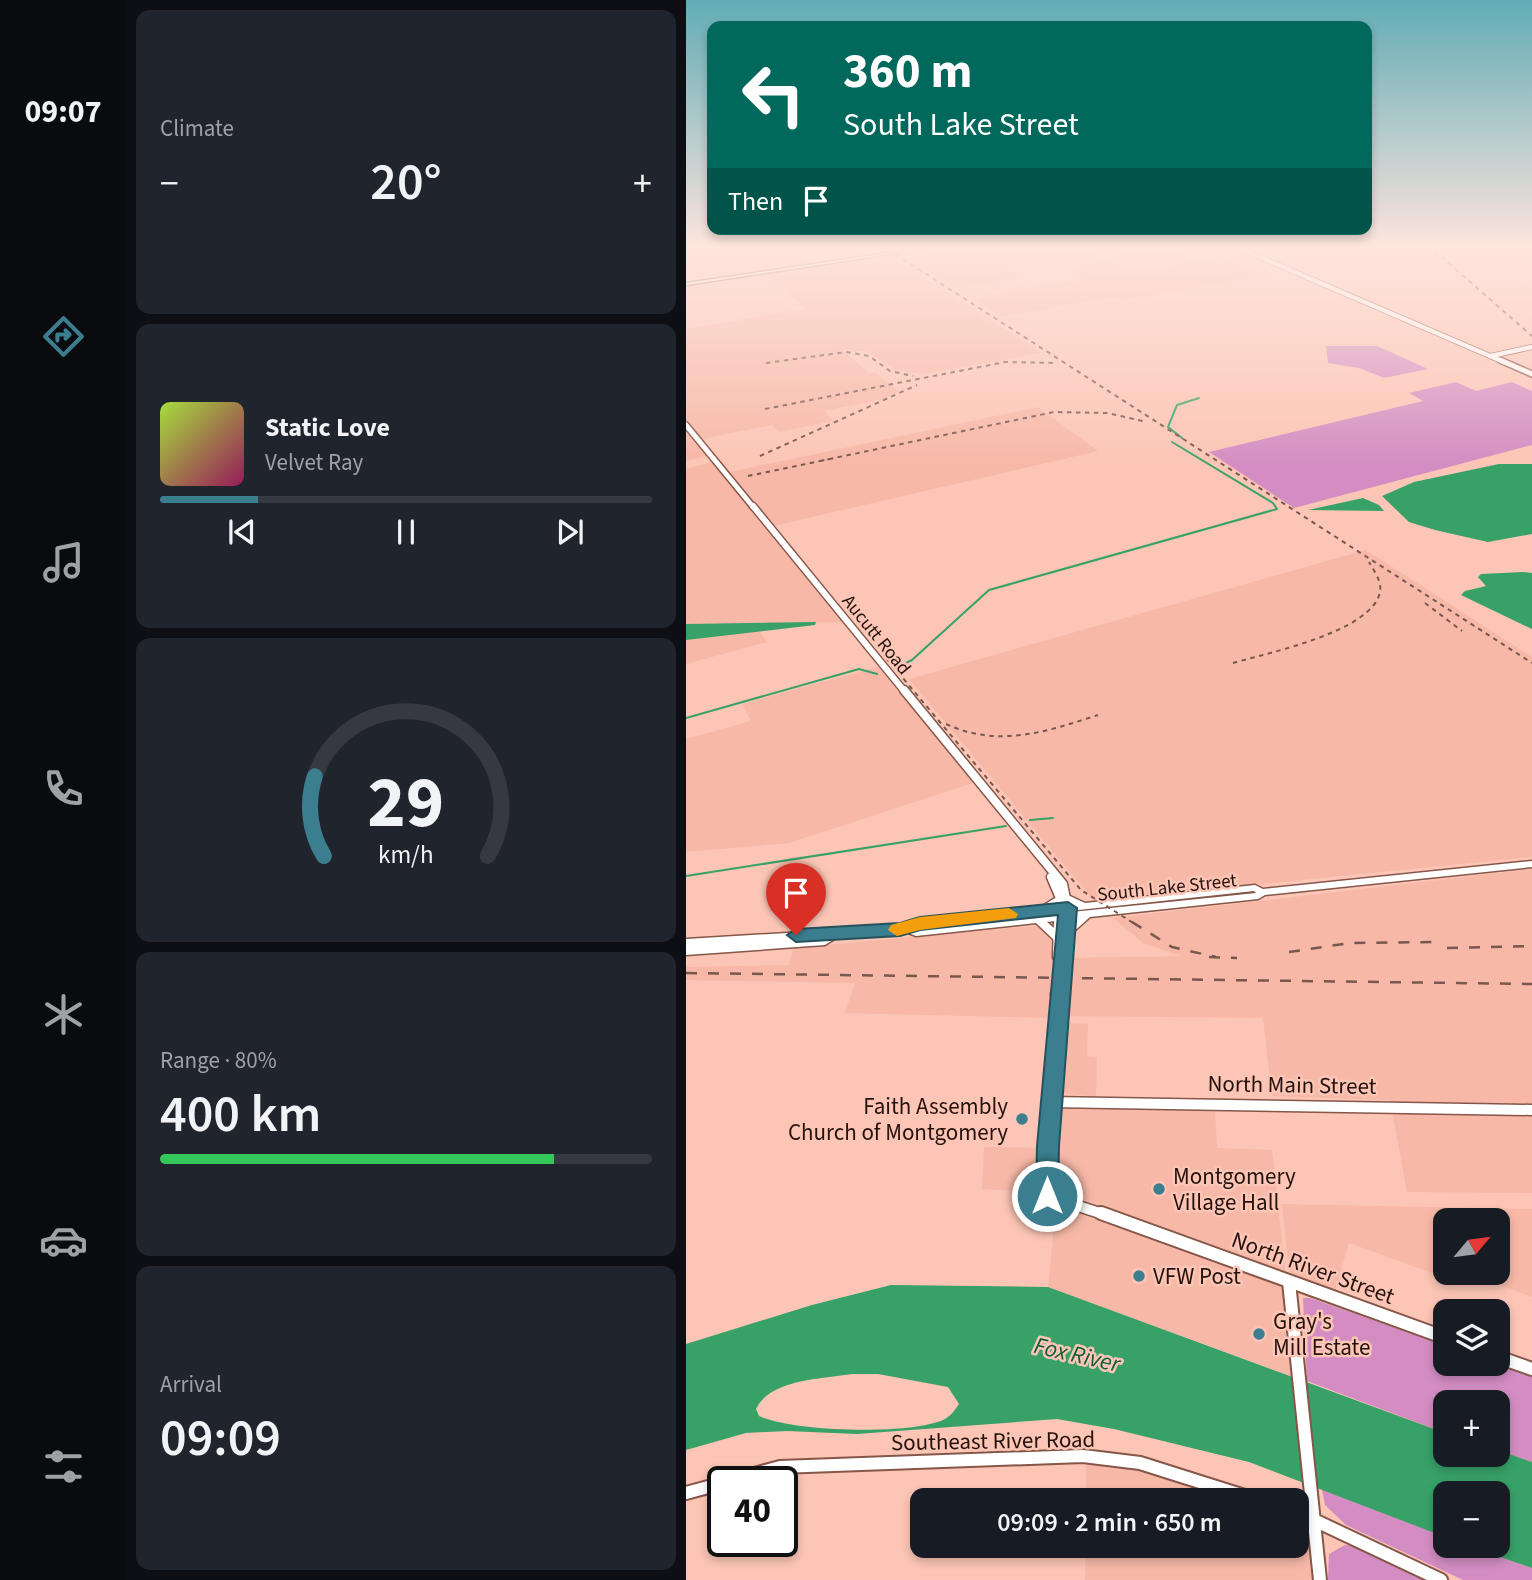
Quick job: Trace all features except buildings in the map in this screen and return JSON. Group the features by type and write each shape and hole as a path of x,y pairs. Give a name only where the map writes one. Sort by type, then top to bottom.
{"main road":[{"name":"South Lake Street","path":"686,951 825,941 832,936 907,929 916,932 1038,915 1064,908 1086,910 1258,896 1262,892 1532,864"},
{"path":"1038,915 1064,908 1086,910"},
{"path":"1038,915 1062,936 1086,910"},
{"name":"South Lake Street","path":"686,943 827,933 832,936"}],"street":[{"path":"1404,319 1532,374"},
{"path":"1491,356 1532,347"},
{"name":"Aucutt Road","path":"686,425 1047,867 1064,908"},
{"path":"1051,1102 1059,997 1056,994 1057,981 1060,979 1062,961 1058,957 1064,908"},
{"name":"North Main Street","path":"1051,1102 1532,1110"},
{"name":"North River Street","path":"1051,1102 1047,1196 1433,1333"},
{"path":"1289,1282 1320,1580"},
{"path":"1510,1361 1532,1369"},
{"name":"Southeast River Road","path":"798,1466 1083,1456 1140,1463 1219,1488"},
{"name":"Southeast River Road","path":"686,1493 707,1487"},
{"path":"1309,1516 1441,1580"}],"shaded area":[{"path":"748,319 989,319 1042,353 922,374 896,370 868,352 841,349 869,373 875,372 899,392 884,399 824,411 833,421 779,432 772,425 702,439 714,455 686,461 686,329"},
{"path":"1326,346 1377,346 1428,369 1384,378 1359,368 1328,363"},
{"path":"1456,382 1476,391 1512,382 1532,391 1532,445 1294,508 1209,452 1423,401 1409,393"},
{"path":"1038,407 1098,451 773,526 730,472"},
{"path":"713,462 843,622 686,624 686,469"},
{"path":"1366,550 1532,657 1532,857 1094,901 909,679"},
{"path":"759,631 767,642 686,664 686,637"},
{"path":"878,667 973,783 789,843 686,852 686,739 751,721 742,704"},
{"path":"1532,869 1532,1193 1407,1192 1390,1100 1272,1096 1263,1018 1064,1016 1069,958 1181,956 1143,943 1113,918"},
{"path":"1044,927 1054,937 1056,961 1050,1018 845,1013 855,983 686,980 686,967 789,965 793,948"},
{"path":"1069,1023 1088,1024 1087,1056 1097,1057 1096,1097 1059,1093 1063,1026"},
{"path":"1058,1110 1215,1110 1217,1148 1272,1150 1286,1278 1072,1195 1056,1192 1053,1182"},
{"path":"984,1147 1041,1148 1037,1192 982,1189"},
{"path":"1282,1204 1482,1208 1433,1208 1433,1273 1349,1243 1334,1294 1290,1280"},
{"path":"1056,1206 1286,1284 1291,1376 1048,1287"},
{"path":"1510,1209 1532,1209 1532,1297 1500,1285 1510,1285"},
{"path":"1303,1298 1310,1298 1433,1341 1433,1376 1510,1376 1510,1368 1532,1376 1532,1462 1510,1454 1510,1390 1433,1390 1433,1428 1307,1381"},
{"path":"1086,1462 1144,1468 1206,1488 1086,1488"},
{"path":"1322,1489 1433,1532 1433,1558 1503,1558 1532,1568 1532,1580 1463,1580 1346,1525 1325,1505"},
{"path":"1309,1535 1312,1580 1085,1580 1086,1558 1309,1558"},
{"path":"1345,1545 1360,1547 1433,1580 1328,1580 1329,1554"}],"water":[{"path":"1499,464 1532,464 1532,534 1488,542 1435,530 1409,522 1382,496 1414,482"},
{"path":"1363,498 1379,505 1384,511 1308,510"},
{"path":"1532,573 1532,629 1461,595 1465,591 1486,586 1478,577 1481,574"},
{"path":"816,622 815,625 686,640 686,624"},
{"name":"Fox River","path":"891,1285 1048,1287 1433,1429 1433,1467 1510,1467 1510,1454 1532,1462 1532,1568 1503,1558 1510,1558 1510,1481 1433,1481 1433,1532 1249,1462 1114,1429 1057,1419 857,1434 787,1431 746,1433 686,1450 686,1344 812,1305","holes":["852,1374 878,1374 948,1387 959,1404 950,1415 927,1425 905,1428 851,1430 797,1425 759,1416 756,1409 763,1399 785,1386 812,1379"]}],"waterway":[{"path":"1182,438 1168,427 1177,405 1199,398"},
{"path":"898,667 912,660 989,590 1277,509 1273,503 1172,442"},
{"path":"686,718 859,669 877,674"},
{"path":"1030,820 1053,818"},
{"path":"686,876 1006,826"}],"railway":[{"path":"996,319 1532,663"},
{"path":"1512,319 1532,336"},
{"path":"766,363 846,352 869,356 890,371 913,376"},
{"path":"765,409 1005,362 1057,363"},
{"path":"760,456 917,385"},
{"path":"820,461 1054,412 1107,413 1143,421"},
{"path":"748,476 830,459"},
{"path":"1233,663 1316,639 1358,619 1373,606 1380,592 1379,580 1369,562"},
{"path":"1425,603 1462,631"},
{"path":"886,658 1081,890 1135,924"},
{"path":"946,724 984,735 1022,735 1098,715"},
{"path":"1132,922 1172,947 1216,957"},
{"path":"1289,952 1350,943 1433,942"},
{"path":"1447,948 1532,946"},
{"path":"1209,957 1237,958"},
{"path":"686,973 1532,984"}],"slow traffic":[{"path":"897,930 920,924 1009,914"}],"place":[{"name":"Faith Assembly Church of Montgomery","path":"1022,1119"},
{"name":"Montgomery Village Hall","path":"1159,1189"},
{"name":"VFW Post","path":"1139,1276"},
{"name":"Gray's Mill Estate","path":"1259,1334"}],"route":[{"path":"796,935 827,933 832,936 907,929 920,924 1068,908 1065,957 1060,979 1063,982 1062,995 1059,997 1047,1196"}]}
